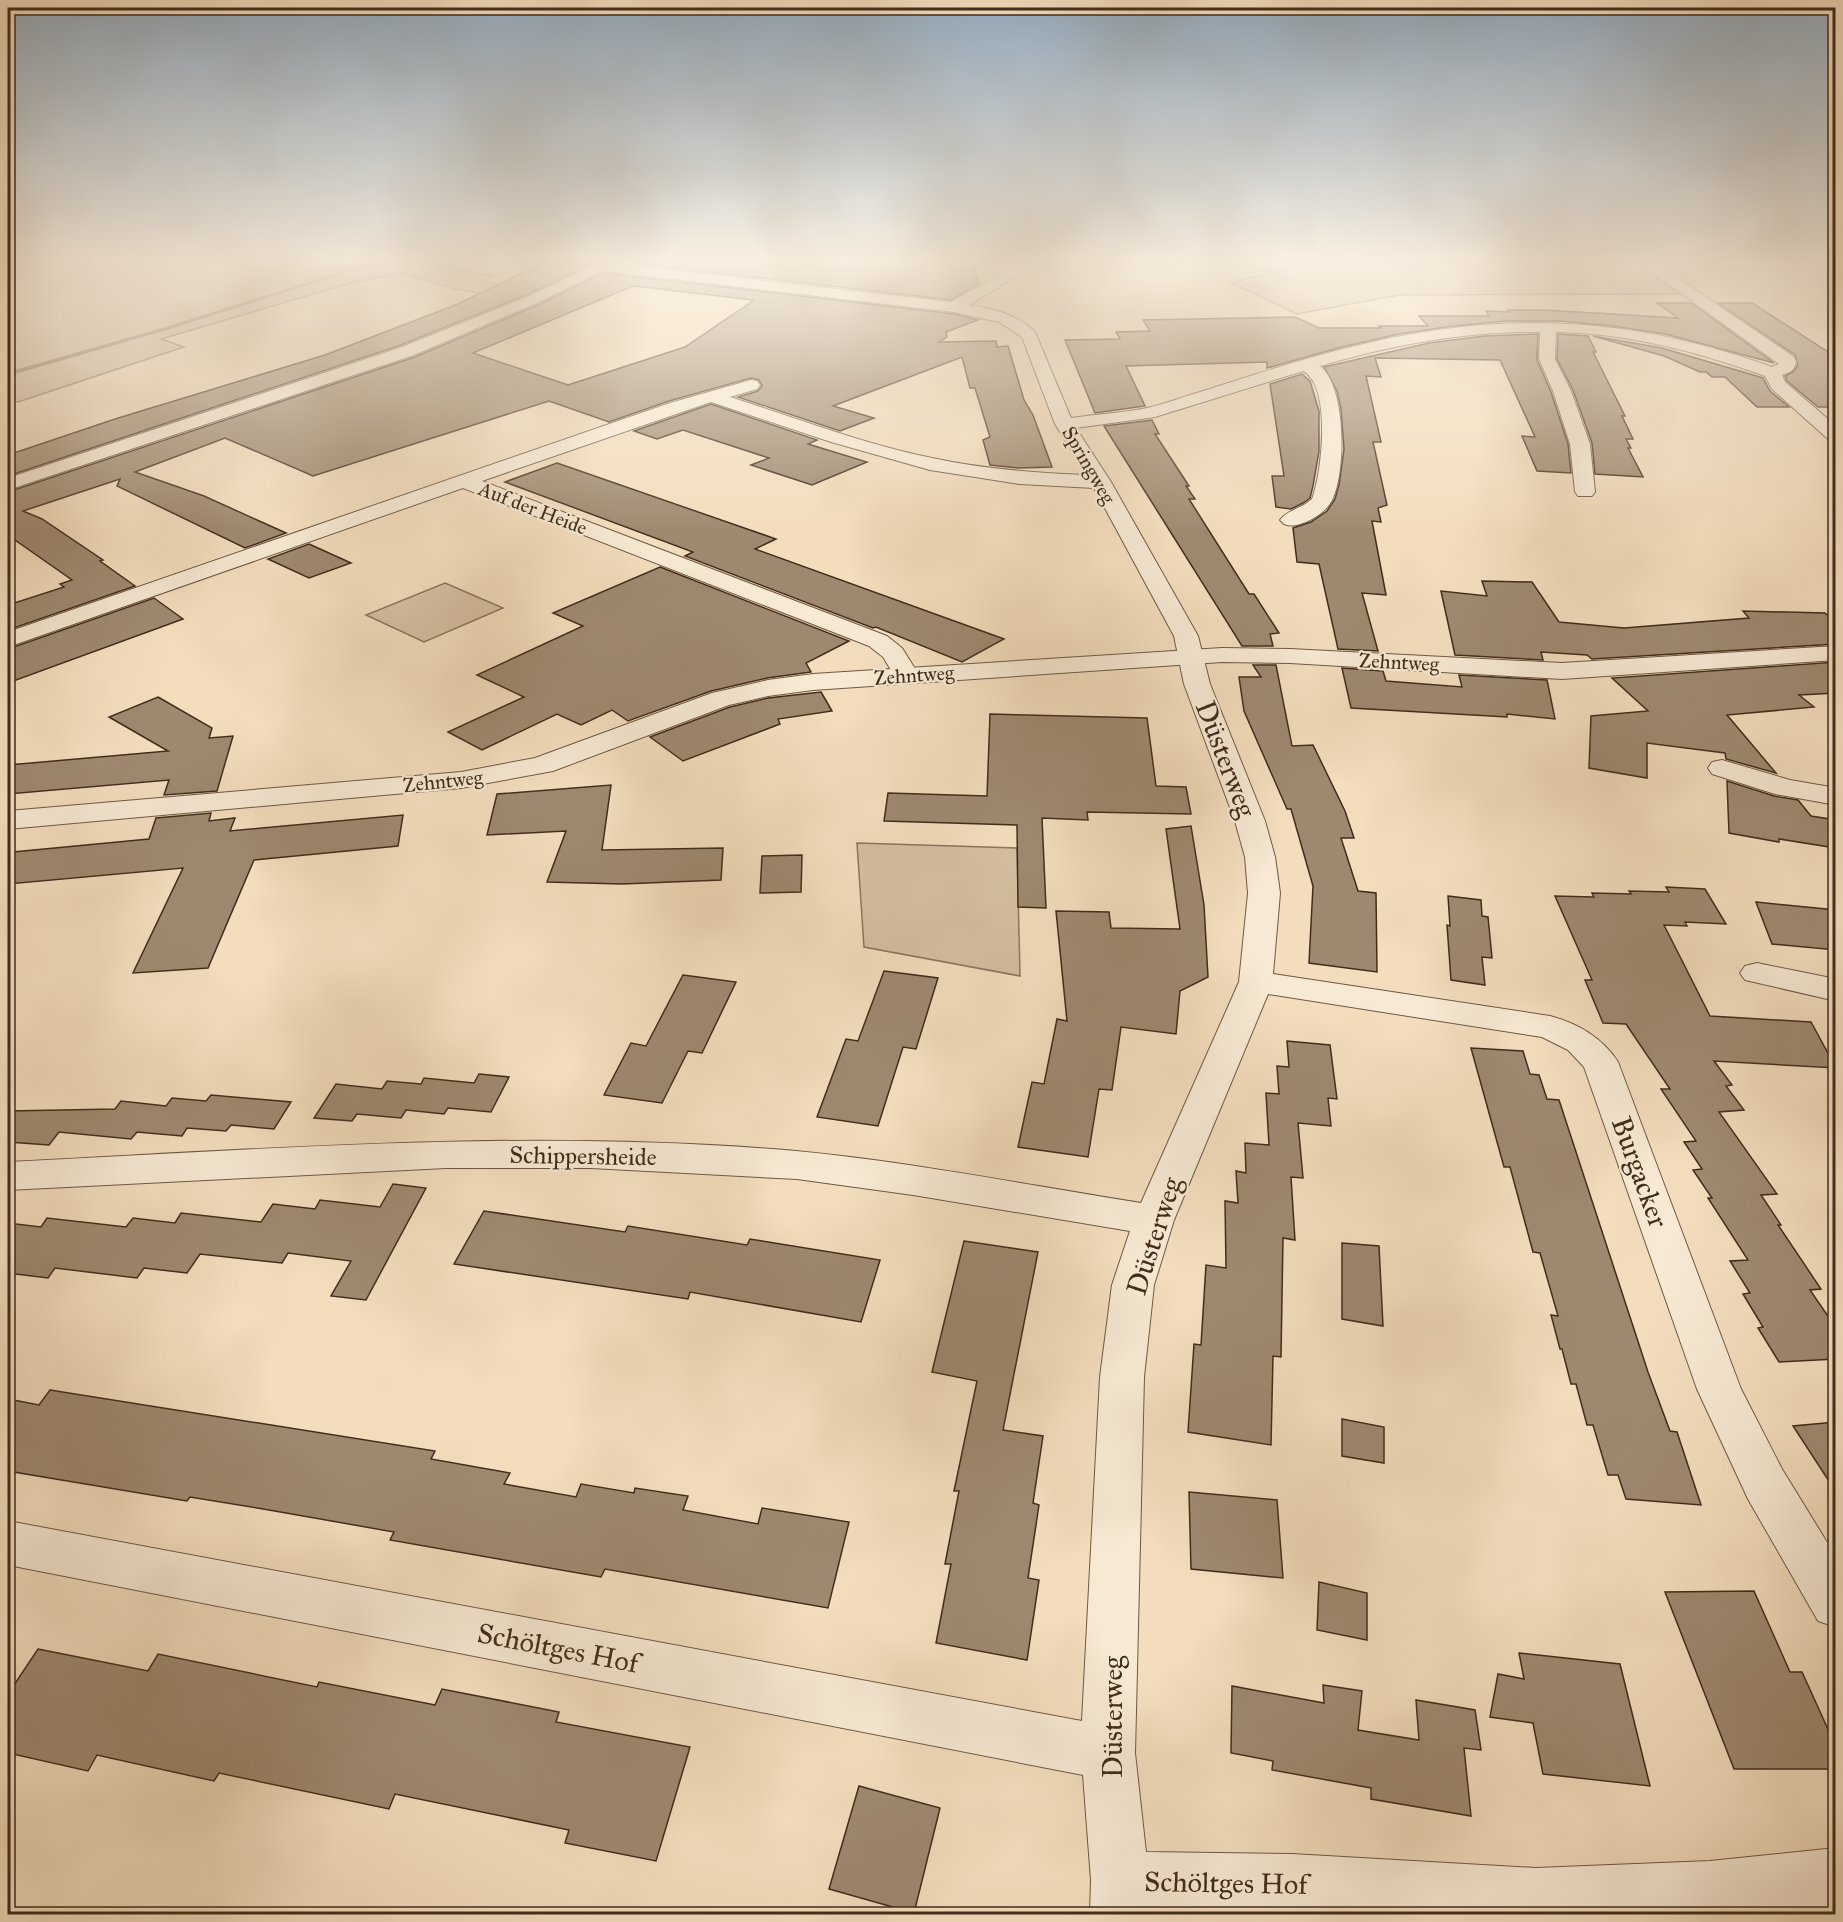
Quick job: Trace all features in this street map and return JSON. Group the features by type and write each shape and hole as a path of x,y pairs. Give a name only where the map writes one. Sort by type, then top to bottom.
{"street":[{"path":"8,484 403,353"},
{"name":"Springweg","path":"1036,353 1064,424 1101,482 1186,636 1191,656"},
{"path":"1064,424 1149,413 1347,353"},
{"path":"1546,353 1546,358 1562,391 1580,444 1585,492"},
{"path":"1712,353 1772,373 1787,367 1788,361 1776,353"},
{"path":"1291,520 1310,512 1322,500 1331,450 1329,396 1318,372 1305,365"},
{"path":"1772,373 1778,385 1836,436"},
{"path":"463,481 676,407 751,385"},
{"path":"712,397 838,438 930,464 1020,478 1101,482"},
{"name":"Auf der Heide","path":"8,640 463,481 878,641 893,653 906,675"},
{"name":"Zehntweg","path":"8,820 461,780 502,774 543,765 722,699 768,688 813,682 1191,656 1290,656 1562,671 1836,653"},
{"name":"Düsterweg","path":"1120,1897 1108,1752 1122,1377 1133,1285 1154,1220 1256,982 1264,893 1260,857 1250,821 1197,684 1191,656"},
{"path":"1722,768 1785,788 1836,797"},
{"path":"1757,974 1836,990"},
{"name":"Burgacker","path":"1256,982 1550,1027 1580,1042 1599,1062 1719,1389 1765,1484 1836,1604"},
{"name":"Schippersheide","path":"8,1176 446,1154 591,1154 797,1165 913,1181 1154,1220"},
{"name":"Schöltges Hof","path":"8,1543 1108,1752"},
{"name":"Schöltges Hof","path":"1120,1897 1292,1883 1536,1897 1710,1890 1836,1877"}],"shaded area":[{"path":"8,353 167,353 18,402 8,400"},
{"path":"445,583 503,608 424,642 366,615"},
{"path":"857,843 1017,848 1020,976 864,947"}],"building":[{"path":"331,353 378,353 8,476 8,455 115,419"},
{"path":"425,353 474,353 568,385 667,353 1010,353 1024,400 1033,415 1052,467 1018,468 990,465 983,440 990,437 975,388 970,388 962,357 833,406 874,418 840,431 738,397 758,391 762,386 759,380 751,378 669,401 609,422 549,401 313,476 225,438 135,472 204,496 286,533 245,548 117,486 120,479 23,511 42,519 103,560 100,561 135,586 8,630 8,605 64,587 60,584 72,580 8,535 8,492"},
{"path":"1070,353 1322,353 1267,368 1267,362 1126,366 1145,406 1095,413"},
{"path":"1387,353 1537,353 1537,360 1551,392 1568,444 1571,473 1537,471 1522,436 1535,437 1500,360 1375,358 1381,377 1366,376 1381,442 1373,442 1387,505 1378,508 1381,522 1372,521 1386,595 1362,593 1378,651 1338,649 1319,564 1297,562 1293,528 1311,522 1327,511 1335,499 1344,449 1341,409 1337,391 1324,367"},
{"path":"1557,353 1593,353 1625,416 1622,416 1633,439 1626,439 1631,448 1628,448 1643,477 1595,474 1592,443 1573,390 1557,359"},
{"path":"1652,353 1678,353 1763,378 1770,391 1789,407 1757,407 1725,377 1712,377 1706,372 1700,372"},
{"path":"1735,353 1760,353 1774,363"},
{"path":"1792,353 1829,353 1836,357 1836,407 1818,407 1787,381 1785,376 1793,372 1798,365 1795,355"},
{"path":"1302,374 1310,381 1319,411 1319,451 1313,486 1310,498 1303,503 1291,509 1276,507 1272,476 1284,476 1270,384"},
{"path":"711,404 817,440 808,444 867,462 812,485 751,465 769,458 683,430 657,439 634,431"},
{"path":"1152,420 1159,434 1155,434 1195,499 1189,499 1249,594 1254,594 1279,633 1270,634 1273,646 1242,646 1104,426"},
{"path":"557,463 776,539 755,549 1004,639 962,662 876,627 873,628 685,556 693,552 505,482"},
{"path":"309,544 351,563 309,578 268,559"},
{"path":"660,567 849,641 806,663 811,672 767,678 711,691 628,721 612,710 581,725 557,714 482,750 448,732 524,697 477,675 583,626 553,613"},
{"path":"1482,581 1532,582 1559,622 1624,628 1749,618 1743,611 1825,613 1836,623 1836,644 1592,659 1587,655 1541,652 1543,660 1455,655 1441,591 1487,596"},
{"path":"154,598 183,619 8,683 8,649"},
{"path":"1836,662 1836,693 1799,695 1814,707 1727,715 1776,773 1726,759 1725,753 1647,743 1647,778 1589,768 1591,716 1648,711 1612,678"},
{"path":"1253,665 1276,665 1292,746 1313,745 1345,811 1354,838 1341,838 1358,891 1376,893 1377,972 1309,963 1313,886 1291,809 1287,809 1244,711 1239,677 1261,677"},
{"path":"1342,668 1383,671 1386,681 1462,687 1459,675 1547,680 1555,719 1507,714 1507,717 1351,708"},
{"path":"821,692 832,711 778,719 780,724 683,761 650,737 730,707 768,698"},
{"path":"158,697 212,728 209,738 233,736 217,791 164,795 169,780 8,794 8,765 168,751 109,717"},
{"path":"990,714 1147,718 1156,786 1186,787 1191,814 1087,812 1088,820 1042,818 1046,908 1018,907 1017,825 884,821 888,793 987,796"},
{"path":"1727,781 1774,796 1798,800 1811,816 1836,820 1836,848 1779,839 1779,842 1729,833"},
{"path":"611,785 602,850 723,848 721,880 622,884 547,882 566,831 487,835 497,794"},
{"path":"211,813 209,821 235,818 230,831 403,815 398,846 254,860 208,968 133,973 183,868 8,884 8,862 13,852 149,839 156,818"},
{"path":"1191,826 1204,905 1208,977 1180,991 1176,1034 1121,1027 1112,1090 1099,1089 1088,1157 1018,1147 1032,1082 1044,1084 1057,1019 1067,1021 1056,911 1109,912 1111,928 1180,929 1166,829"},
{"path":"802,855 801,892 760,893 762,856"},
{"path":"1666,887 1705,889 1726,924 1685,922 1687,926 1664,925 1710,1016 1811,1022 1836,1068 1714,1061 1732,1085 1726,1086 1744,1110 1719,1112 1777,1194 1761,1195 1781,1225 1778,1225 1821,1289 1810,1290 1836,1328 1836,1359 1779,1362 1758,1328 1763,1327 1743,1294 1750,1293 1730,1261 1748,1260 1708,1198 1712,1198 1693,1170 1702,1169 1684,1142 1696,1141 1661,1089 1670,1089 1626,1024 1603,1023 1585,980 1592,980 1555,896 1594,897 1592,893 1631,894 1629,891 1669,892"},
{"path":"1448,896 1481,900 1482,916 1488,917 1492,958 1482,957 1485,985 1451,980 1447,925 1450,926"},
{"path":"1756,902 1836,910 1836,950 1772,944"},
{"path":"884,971 938,978 916,1049 903,1047 878,1126 817,1117 846,1039 858,1041"},
{"path":"683,975 736,982 702,1053 688,1051 662,1103 604,1095 631,1043 646,1046"},
{"path":"1287,1041 1330,1045 1337,1099 1328,1098 1331,1126 1298,1123 1303,1178 1291,1177 1295,1240 1283,1238 1281,1357 1273,1356 1271,1445 1188,1432 1194,1344 1201,1345 1206,1265 1226,1268 1225,1201 1238,1203 1236,1171 1246,1173 1245,1143 1269,1145 1266,1093 1279,1094 1277,1066 1289,1067"},
{"path":"1471,1048 1523,1051 1530,1074 1539,1075 1547,1099 1559,1100 1648,1372 1670,1431 1677,1432 1701,1505 1626,1499 1618,1475 1608,1475 1593,1425 1587,1425 1576,1384 1571,1384 1551,1315 1558,1316 1540,1253 1533,1252 1510,1167 1504,1167"},
{"path":"479,1074 509,1077 491,1112 448,1108 444,1114 406,1110 401,1118 357,1114 352,1121 314,1118 336,1084 382,1089 387,1081 421,1084 424,1078 474,1083"},
{"path":"211,1095 291,1102 274,1129 231,1125 226,1131 187,1128 182,1136 137,1132 131,1139 59,1132 49,1145 8,1142 8,1111 115,1109 121,1101 166,1106 172,1098 206,1101"},
{"path":"393,1184 426,1188 366,1300 331,1296 351,1261 288,1253 282,1263 200,1254 187,1273 144,1268 137,1278 55,1268 48,1278 8,1273 8,1223 41,1227 47,1218 126,1227 133,1218 175,1223 181,1213 261,1222 273,1204 315,1209 320,1200 380,1207"},
{"path":"484,1211 625,1232 628,1226 747,1245 750,1239 880,1260 861,1322 690,1292 688,1299 454,1264"},
{"path":"964,1241 1038,1252 1003,1430 1043,1436 1033,1503 1039,1505 1028,1578 1039,1580 1027,1660 936,1643 951,1564 945,1564 959,1491 954,1491 977,1381 932,1372"},
{"path":"1342,1243 1379,1246 1383,1326 1342,1319"},
{"path":"50,1390 435,1451 431,1459 510,1473 504,1484 576,1497 581,1484 634,1493 635,1488 688,1496 683,1510 758,1524 762,1508 849,1522 828,1608 605,1569 601,1577 390,1540 394,1532 190,1497 187,1501 8,1471 8,1399 39,1405"},
{"path":"1342,1419 1384,1427 1384,1463 1342,1456"},
{"path":"1836,1422 1836,1492 1793,1426"},
{"path":"1189,1492 1277,1500 1283,1578 1191,1569"},
{"path":"1319,1582 1367,1593 1367,1640 1317,1630"},
{"path":"1754,1591 1790,1672 1802,1672 1836,1747 1836,1769 1734,1769 1665,1592"},
{"path":"38,1649 148,1671 158,1654 317,1687 319,1682 435,1705 442,1689 559,1712 556,1722 690,1747 656,1861 565,1843 569,1830 395,1794 389,1809 219,1773 214,1781 97,1755 88,1771 8,1753 8,1694"},
{"path":"1519,1653 1620,1664 1650,1786 1543,1774 1533,1723 1490,1717 1498,1674 1524,1679"},
{"path":"1323,1685 1362,1691 1358,1730 1419,1740 1416,1700 1475,1710 1481,1750 1464,1748 1471,1816 1371,1799 1371,1788 1272,1770 1273,1761 1231,1753 1232,1686 1324,1703"},
{"path":"859,1786 940,1808 914,1913 829,1889"}],"waterway":[{"path":"8,374 82,353"}]}
